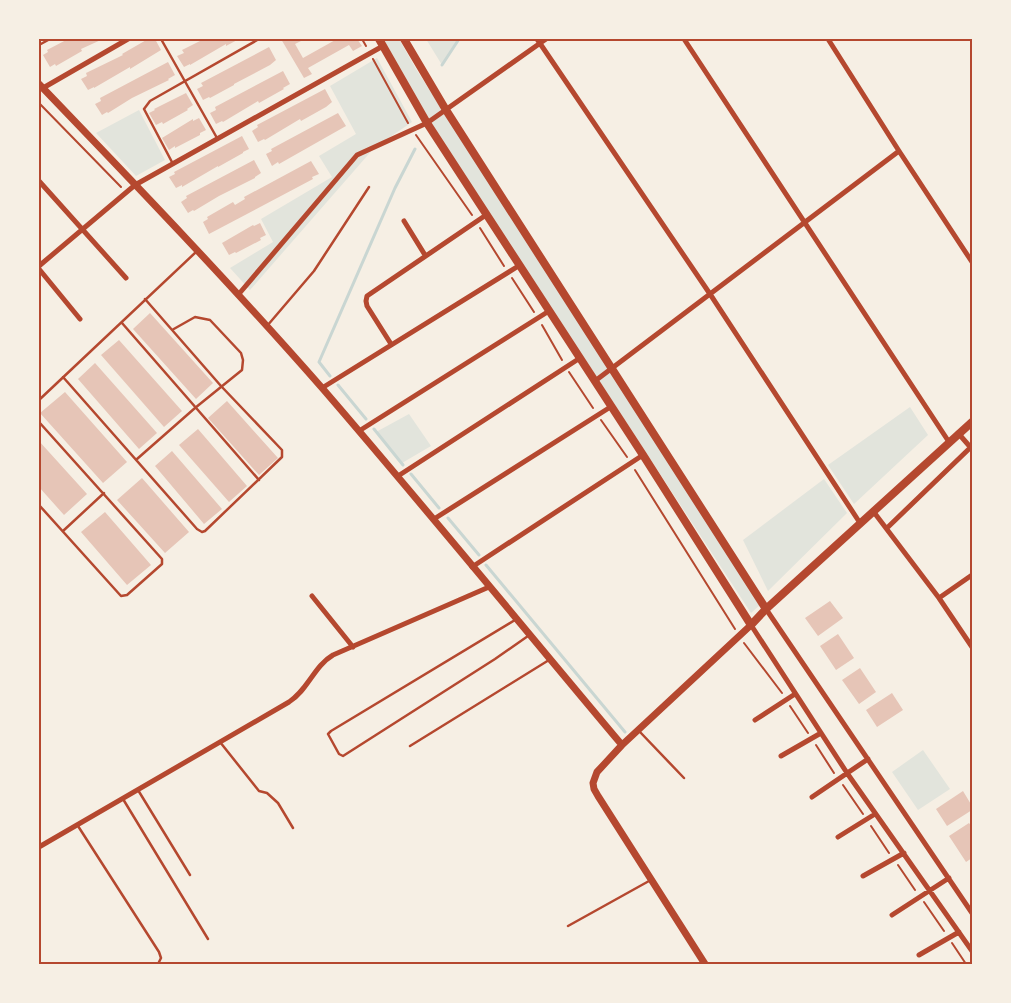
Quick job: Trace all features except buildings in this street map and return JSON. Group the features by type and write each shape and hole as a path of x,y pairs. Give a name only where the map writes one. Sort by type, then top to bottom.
{"main road":[{"path":"379,39 427,123 612,406 751,625 766,609 972,422"},
{"path":"404,39 446,110 766,609"}],"street":[{"path":"128,39 41,86 198,250 322,388 398,476 622,745"},
{"path":"238,295 353,159 367,150 427,123 538,41 546,39"},
{"path":"684,39 949,442"},
{"path":"828,39 972,262"},
{"path":"538,41 710,294 860,523"},
{"path":"80,319 39,267 135,185 383,46"},
{"path":"595,381 899,151"},
{"path":"39,181 126,278"},
{"path":"391,344 367,306 367,296 486,215"},
{"path":"404,221 425,256"},
{"path":"322,388 520,265"},
{"path":"359,431 549,311"},
{"path":"398,476 580,358"},
{"path":"434,519 612,406"},
{"path":"887,528 972,447 958,433"},
{"path":"472,567 643,455"},
{"path":"874,511 939,598 972,647"},
{"path":"939,598 972,575"},
{"path":"39,846 294,699 322,662 333,655 489,587"},
{"path":"312,596 353,647"},
{"path":"766,609 971,909"},
{"path":"704,964 594,789 594,777 622,745 751,625 820,734 972,951"},
{"path":"755,720 794,694"},
{"path":"781,756 820,734"},
{"path":"812,797 868,759"},
{"path":"838,837 875,814"},
{"path":"863,876 904,853"},
{"path":"892,915 948,878"},
{"path":"919,955 959,932"}],"lane":[{"path":"39,46 50,39"},
{"path":"161,39 217,139"},
{"path":"173,164 144,109 150,100 259,39"},
{"path":"266,327 314,271 369,187"},
{"path":"39,400 198,250"},
{"path":"63,377 197,529 202,532 259,480 282,458 282,450 221,386 145,299"},
{"path":"137,459 242,370 243,360 238,348 210,320 195,317 172,330"},
{"path":"122,323 259,480"},
{"path":"39,422 162,559 162,564 127,595 121,596 39,504"},
{"path":"63,531 104,493"},
{"path":"516,619 331,731 328,734 339,754 343,756 495,659 529,635"},
{"path":"410,746 550,660"},
{"path":"639,730 684,778"},
{"path":"220,742 259,790 267,793 278,803 293,828"},
{"path":"138,790 190,875"},
{"path":"123,799 208,939"},
{"path":"77,825 160,952 161,958 158,964"},
{"path":"568,926 651,880"}],"path":[{"path":"362,39 412,130 476,221 538,319 565,366 631,464 740,637 786,699 839,780 966,964"},
{"path":"39,103 126,192"}],"shaded area":[{"path":"380,39 399,39 416,69 760,605 751,613 435,134"},
{"path":"426,39 459,39 442,65"},
{"path":"377,58 412,122 374,148 250,290 230,268 273,242 261,219 332,177 319,156 356,134 330,86"},
{"path":"139,110 165,160 136,176 96,133"},
{"path":"910,407 928,435 854,504 828,465"},
{"path":"409,414 431,446 402,463 376,432"},
{"path":"824,479 847,513 768,591 743,540"},
{"path":"923,750 950,789 918,810 892,772"}],"waterway":[{"path":"442,65 459,39"},
{"path":"330,376 319,362 395,188 415,149"},
{"path":"338,385 366,419"},
{"path":"374,429 403,465"},
{"path":"411,474 439,508"},
{"path":"448,518 479,555"},
{"path":"486,565 625,732"}]}
